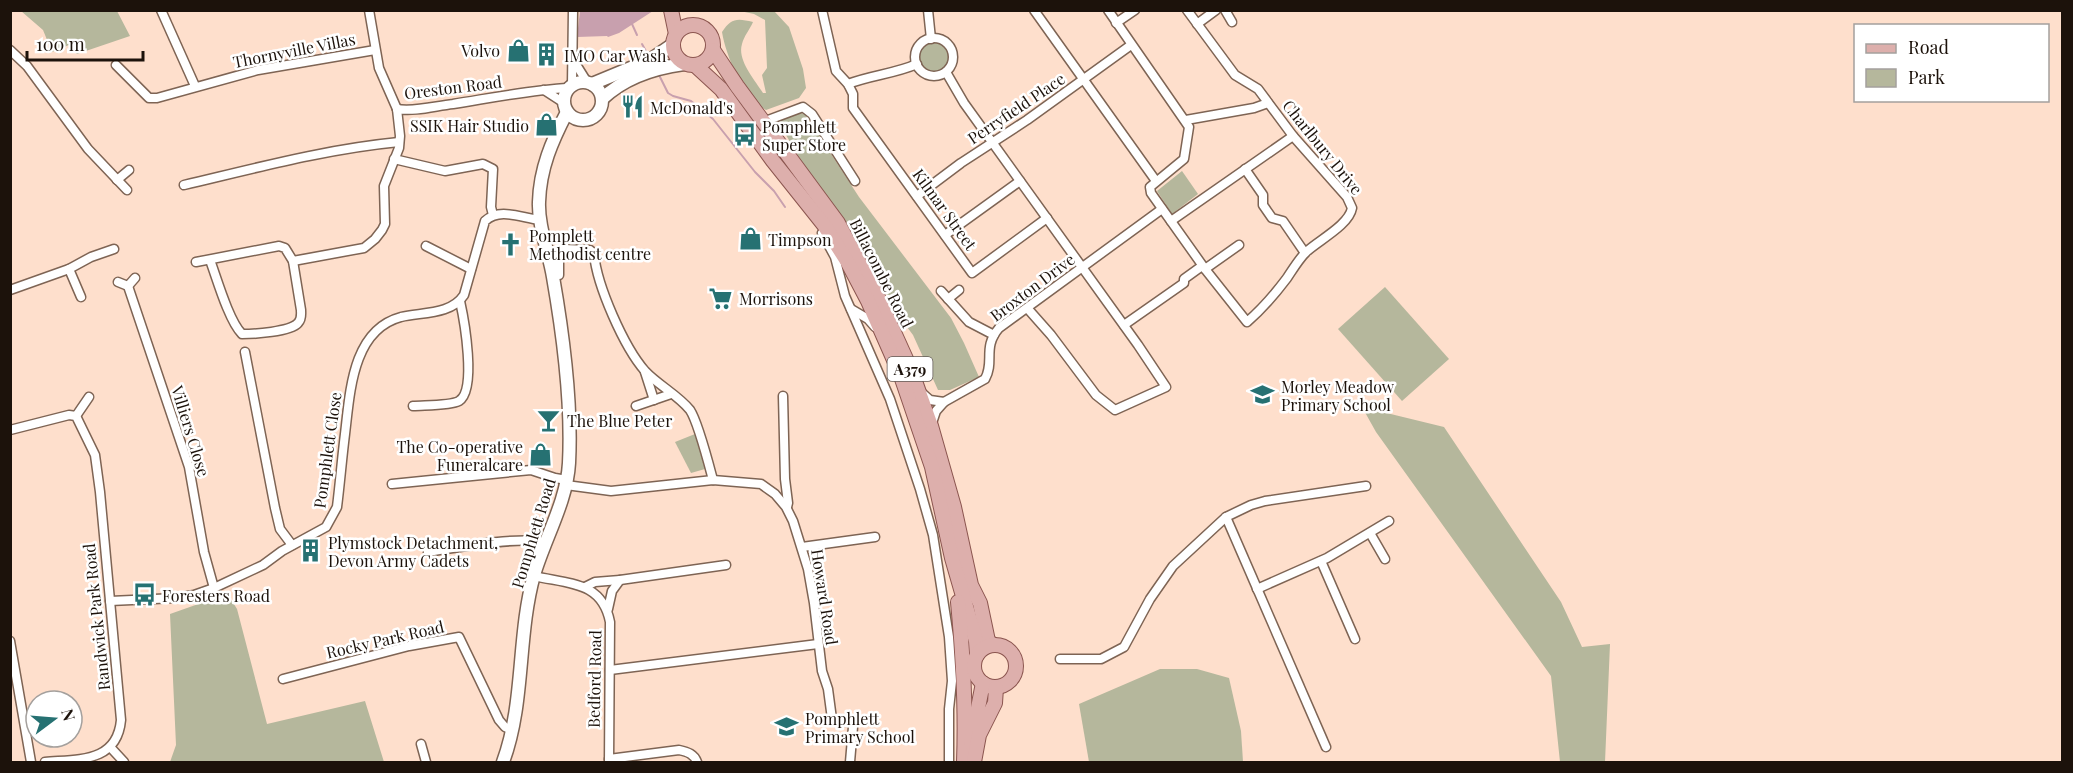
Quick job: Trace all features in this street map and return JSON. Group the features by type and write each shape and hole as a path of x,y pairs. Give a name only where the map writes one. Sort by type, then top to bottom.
{"main road":[{"name":"A379","path":"671,10 674,53 690,65"},
{"name":"A379","path":"691,10 698,25 710,35 713,50"},
{"path":"674,40 683,27 698,25"},
{"path":"690,65 704,63 710,58 713,50"},
{"name":"Billacombe Road","path":"713,50 763,122 823,201 859,258 898,340 931,426 954,507 972,585 980,603 988,641 1011,651 1017,663 1014,677 1009,682 989,685"},
{"name":"Billacombe Road","path":"690,65 721,89 824,225 847,261 885,338 910,401 932,467 952,558 976,641 975,671 989,685 994,703 979,735 974,762"},
{"name":"Billacombe Road","path":"952,558 961,635 966,762"},
{"path":"977,655 992,644"},
{"name":"Billacombe Road","path":"966,762 989,685"}],"street":[{"path":"160,10 195,86"},
{"name":"Oreston Road","path":"369,10 379,68 397,109 426,108 570,87"},
{"path":"565,107 570,87 573,10"},
{"name":"Kilmar Street","path":"822,10 836,71 848,84 853,94 853,108 972,273 1047,218"},
{"path":"928,10 931,39"},
{"path":"1034,10 1156,181"},
{"path":"1108,10 1190,127 1181,163 1150,187 1151,193 1204,267"},
{"path":"1116,23 1135,10"},
{"path":"1187,10 1235,75 1258,88 1268,103"},
{"path":"1197,24 1216,10"},
{"path":"1225,10 1232,22"},
{"path":"931,39 943,41 951,50 952,62 942,75 931,76 921,71 917,64 915,57 918,47 931,39"},
{"path":"570,87 589,83 650,60 674,40"},
{"name":"Perryfield Place","path":"917,196 1131,45"},
{"path":"10,50 27,66 88,149 127,190"},
{"name":"Thornyville Villas","path":"116,65 149,98 157,98 268,68 375,50"},
{"path":"544,89 578,120 584,121 595,117 601,108 601,93 589,83 572,57"},
{"path":"848,84 894,73 917,64"},
{"path":"602,99 614,88 657,68 690,65"},
{"path":"946,72 961,98 1166,387 1115,410 1096,395 1051,335 1028,309"},
{"name":"Charlbury Drive","path":"1186,120 1254,108 1268,103 1347,197 1352,208 1351,214 1345,221 1305,253 1275,295 1246,322 1204,267"},
{"name":"Pomphlett Road","path":"503,762 512,730 534,576 567,482 569,462 567,402 560,321 553,275 540,220 539,201 544,163 565,107"},
{"path":"763,122 803,107 812,114 855,181"},
{"path":"293,261 364,248 375,239 385,224 384,186 400,139 397,109"},
{"path":"555,136 578,120"},
{"path":"1171,221 1293,135"},
{"path":"184,184 308,155 400,139"},
{"path":"394,159 445,171 483,164 489,165 494,170 491,207 493,215"},
{"path":"1245,169 1263,195 1263,205 1272,218 1283,221 1305,253"},
{"path":"117,180 129,170"},
{"path":"945,235 1020,181"},
{"name":"Billacombe Road","path":"810,209 835,257 845,296 890,399 933,535 949,637 952,681 949,709 949,762"},
{"name":"Broxton Drive","path":"944,402 985,379 990,362 988,349 999,328 1085,270 1127,233 1162,209"},
{"path":"413,406 426,410 459,401 464,395 468,361 460,301 464,295 485,221 493,215 503,214 540,220"},
{"path":"1124,325 1184,283 1184,279 1239,244"},
{"path":"196,262 279,246 285,248 293,261 302,317 298,323 290,328 242,334 231,316 210,260"},
{"path":"426,246 471,269"},
{"path":"10,290 69,269 91,257 114,249"},
{"path":"553,275 559,274 559,255 563,249 590,250 594,254 605,298 629,346 645,370 690,411 713,480"},
{"path":"69,269 81,297"},
{"path":"118,282 128,286 135,278"},
{"name":"Villiers Close","path":"128,286 189,467 204,552 214,588"},
{"path":"948,299 959,290"},
{"path":"940,291 969,322 994,335"},
{"name":"Pomphlett Close","path":"292,545 326,527 337,507 354,370 370,338 381,326 392,320 440,311 460,301"},
{"name":"Billacombe Road","path":"851,309 868,319 885,338"},
{"path":"110,602 194,595 263,565 292,545 280,529 245,352"},
{"path":"645,370 654,400"},
{"path":"918,390 930,400 944,402"},
{"path":"636,406 671,394"},
{"path":"783,396 785,479 788,503 786,507"},
{"path":"10,430 69,415 76,417 89,397"},
{"path":"931,426 936,411 944,402"},
{"name":"Randwick Park Road","path":"76,417 94,455 100,492 122,720 120,733 111,748"},
{"name":"Howard Road","path":"392,484 531,470 567,482 611,490 713,480 761,484 786,507 802,547 814,603 822,671 828,689 832,719 850,722 853,727 850,762"},
{"path":"1060,659 1101,659 1124,647 1150,599 1173,566 1226,516 1265,501 1366,486"},
{"path":"1226,516 1326,747"},
{"path":"1255,586 1321,561 1389,521"},
{"path":"1370,533 1385,559"},
{"path":"802,547 874,537"},
{"path":"428,552 538,540 546,543"},
{"path":"1321,561 1355,639"},
{"path":"534,576 585,587 595,582 726,565"},
{"path":"608,609 612,591 620,580"},
{"name":"Bedford Road","path":"585,587 596,593 608,609 610,622 609,761"},
{"name":"Rocky Park Road","path":"283,679 409,646 459,637 499,720 505,727 512,730"},
{"path":"10,642 31,762"},
{"path":"610,670 818,644"},
{"path":"421,744 426,762"},
{"path":"45,762 95,756 111,748 124,762"},
{"path":"609,761 679,750 693,755 697,762"}],"green space":[{"path":"21,11 117,11 130,36 77,54 69,45 52,52 43,30"},
{"path":"740,11 774,11 789,27 803,69 806,88 799,98 766,110 743,87 724,42 722,32 728,24 735,20 753,22 741,50 744,63 763,93 766,93 762,75 767,68 765,20 754,14"},
{"path":"934,42 945,46 949,57 945,68 934,72 923,68 919,57 923,46"},
{"path":"799,113 805,114 859,197 951,318 979,377 950,390 938,390 913,335 895,311 856,236 801,161 778,121"},
{"path":"1182,171 1198,194 1172,214 1157,191"},
{"path":"1385,287 1449,359 1402,401 1338,329"},
{"path":"1362,407 1444,427 1561,602 1582,647 1610,644 1605,762 1560,762 1551,676 1376,432"},
{"path":"695,434 705,469 691,473 675,442"},
{"path":"221,596 232,601 237,609 267,724 365,701 384,762 170,762 176,745 170,614"},
{"path":"1160,669 1197,669 1229,678 1241,731 1243,762 1089,762 1079,704"}],"shaded area":[{"path":"580,10 653,11 619,33 608,37 577,37"}],"waterway":[{"path":"632,24 637,35"},
{"path":"642,44 647,53"},
{"path":"659,75 668,93 691,101 713,119 785,207"}],"place":[{"name":"Volvo","path":"518,50"},
{"name":"IMO Car Wash","path":"546,55"},
{"name":"McDonald's","path":"632,107"},
{"name":"SSIK Hair Studio","path":"547,125"},
{"name":"Pomphlett Super Store","path":"744,135"},
{"name":"Timpson","path":"750,239"},
{"name":"Pomplett Methodist centre","path":"511,244"},
{"name":"Morrisons","path":"721,298"},
{"name":"Morley Meadow Primary School","path":"1263,395"},
{"name":"The Blue Peter","path":"549,420"},
{"name":"The Co-operative Funeralcare","path":"541,455"},
{"name":"Plymstock Detachment, Devon Army Cadets","path":"310,551"},
{"name":"Foresters Road","path":"144,595"},
{"name":"Pomphlett Primary School","path":"787,727"}]}
